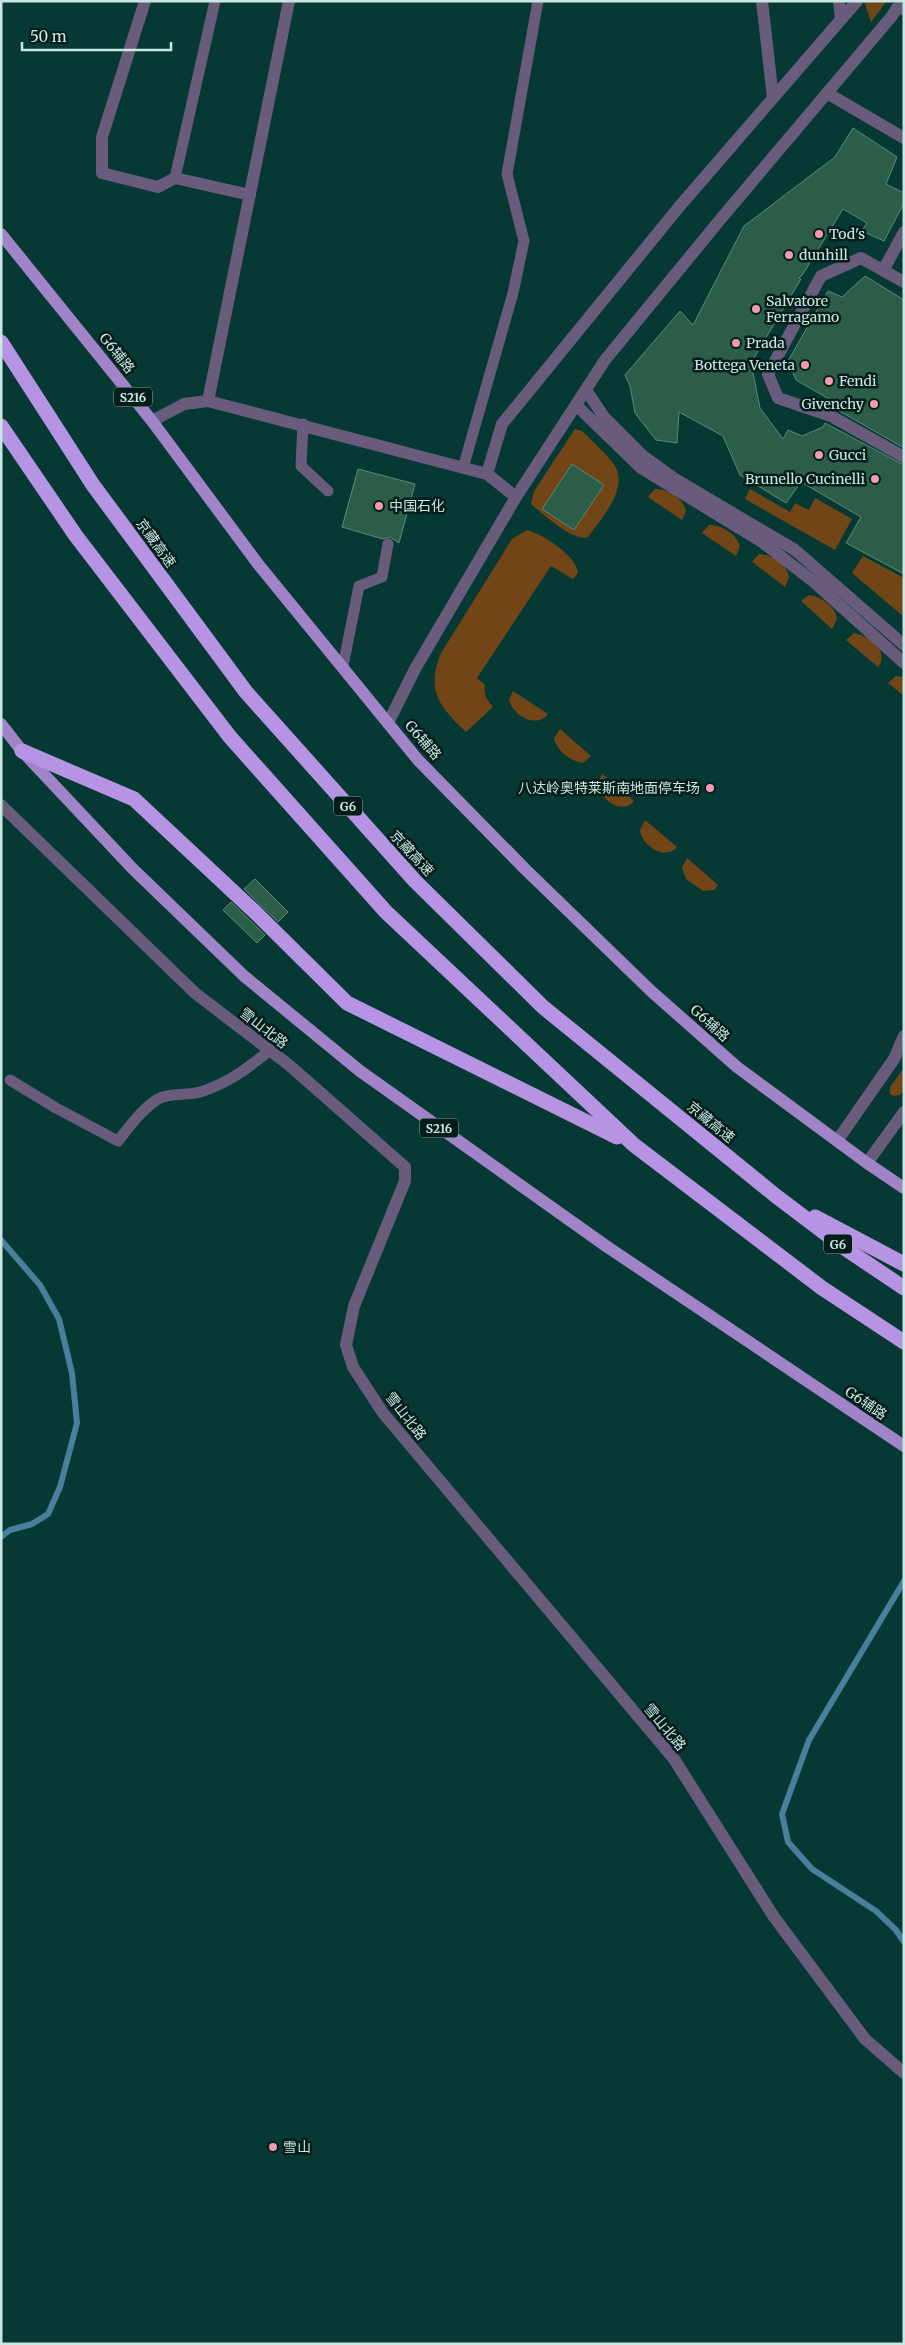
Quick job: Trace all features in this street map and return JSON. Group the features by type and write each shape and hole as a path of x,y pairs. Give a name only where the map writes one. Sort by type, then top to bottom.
{"highway":[{"name":"京藏高速","path":"1,342 93,485 246,692 414,880 543,1006 776,1196 846,1249 904,1288"},
{"path":"1,426 76,536 230,737 386,912 634,1145 822,1288 904,1342"},
{"path":"22,751 134,799 255,912 347,1003 634,1145"},
{"path":"776,1196 904,1264"}],"main road":[{"name":"G6辅路","path":"1,234 152,421 258,564 418,760 518,862 651,991 737,1067 904,1188"},
{"name":"G6辅路","path":"1,724 22,751 133,869 244,976 360,1071 606,1246 904,1446"}],"street":[{"path":"145,1 102,137 102,173 158,187 174,178 250,195"},
{"path":"208,401 289,1"},
{"path":"762,1 773,98"},
{"path":"839,1 841,20"},
{"path":"487,474 502,424 679,207 857,1"},
{"path":"388,723 415,669 516,497 605,360 897,8 904,10"},
{"path":"828,93 904,138"},
{"path":"884,269 904,232"},
{"path":"904,282 884,269 861,258 821,276 768,374 778,398 831,416 904,457"},
{"path":"586,390 604,417 642,455 675,479 795,550 904,645"},
{"path":"152,421 184,404 208,401 303,424 487,474 516,497"},
{"path":"576,405 641,468 762,542 814,582 904,663"},
{"name":"雪山北路","path":"1,805 195,994 270,1051 405,1167 405,1181 354,1306 346,1346 353,1367 390,1421 674,1759 770,1912 865,2039 904,2073"},
{"path":"837,1141 899,1057 904,1036"},
{"path":"867,1163 904,1112"}],"lane":[{"path":"174,178 215,1"},
{"path":"463,468 513,293 524,242 507,174 538,1"},
{"path":"303,424 302,466 328,492"},
{"path":"343,666 358,586 382,577 388,544"},
{"path":"10,1080 56,1108 118,1141 148,1106 160,1098 198,1093 223,1083 242,1074 270,1051"}],"shaded area":[{"path":"864,1 887,1 871,22"},
{"path":"575,429 582,431 606,454 614,464 618,477 618,486 611,505 588,537 574,535 567,531 531,504 534,491"},
{"path":"655,489 670,493 682,502 686,511 682,520 648,497"},
{"path":"750,489 790,512 795,503 809,510 815,498 852,519 835,550 745,499"},
{"path":"709,525 723,528 732,534 740,546 736,556 702,533"},
{"path":"527,530 542,536 566,553 576,566 578,573 573,579 551,566 477,678 485,685 485,694 493,707 466,732 442,706 438,697 435,688 437,666 441,653 512,539"},
{"path":"759,554 774,558 782,564 789,577 785,587 752,562"},
{"path":"863,556 904,578 904,617 852,573"},
{"path":"809,595 823,600 834,610 837,619 832,629 801,601"},
{"path":"854,633 866,637 880,650 882,656 878,667 846,640"},
{"path":"896,676 904,677 904,696 888,683"},
{"path":"513,691 548,714 538,720 526,719 511,706 509,700"},
{"path":"560,729 591,756 583,763 565,755 558,747 554,738"},
{"path":"602,774 634,801 624,807 612,804 607,800 602,795 597,784"},
{"path":"645,820 677,847 672,851 661,852 649,846 640,830"},
{"path":"687,858 718,885 714,890 703,891 686,879 682,868"},
{"path":"904,1068 904,1090 900,1095 894,1096 890,1094 890,1087"}],"building":[{"path":"853,128 897,157 886,184 904,193 904,203 884,241 862,231 867,223 843,209 799,278 801,279 751,363 760,408 783,439 788,430 802,436 823,427 825,423 904,465 904,574 846,543 861,517 801,482 786,503 740,475 723,436 679,412 677,443 656,440 635,413 630,386 625,375 680,311 693,325 744,226 835,157"},
{"path":"865,276 904,300 904,448 834,408 836,403 796,380 788,361 828,291 842,297"},
{"path":"572,464 604,485 574,530 542,509"},
{"name":"中国石化","path":"358,469 415,484 399,543 390,537 383,539 342,527"},
{"path":"255,879 288,912 278,922 244,889"},
{"path":"231,902 265,935 257,943 223,910"}],"waterway":[{"path":"1,1240 40,1285 59,1319 72,1373 77,1423 60,1487 48,1514 32,1524 10,1530 1,1537"},
{"path":"904,1581 809,1740 782,1814 788,1842 812,1869 876,1911 896,1930 904,1942"}],"place":[{"name":"Tod's","path":"819,234"},
{"name":"dunhill","path":"789,255"},
{"name":"Salvatore Ferragamo","path":"756,309"},
{"name":"Prada","path":"736,343"},
{"name":"Bottega Veneta","path":"805,365"},
{"name":"Fendi","path":"829,381"},
{"name":"Givenchy","path":"874,404"},
{"name":"Gucci","path":"819,455"},
{"name":"Brunello Cucinelli","path":"875,479"},
{"name":"中国石化","path":"379,506"},
{"name":"八达岭奥特莱斯南地面停车场","path":"710,788"},
{"name":"雪山","path":"273,2147"}]}
